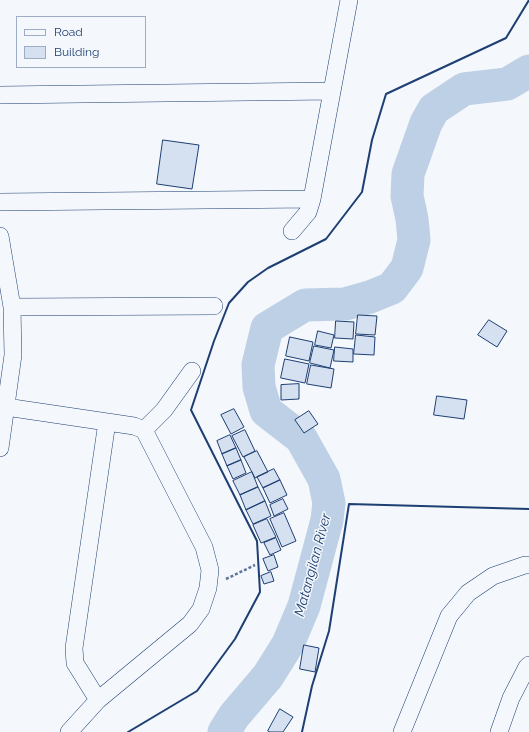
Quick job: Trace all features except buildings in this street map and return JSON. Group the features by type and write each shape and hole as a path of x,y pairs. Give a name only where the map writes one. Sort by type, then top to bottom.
{"street":[{"path":"292,231 308,212 312,199 349,0"},
{"path":"0,95 332,91"},
{"path":"0,202 312,199"},
{"path":"0,236 12,307 13,355 0,448"},
{"path":"12,307 214,306"},
{"path":"144,430 164,410 192,371"},
{"path":"6,407 134,426 144,430 204,547 210,570 208,588 201,609 190,624 98,700 69,732"},
{"path":"98,700 75,663 74,648 107,422"},
{"path":"402,732 449,616 468,593 493,576 529,564"},
{"path":"499,732 511,698 529,665"}],"path":[{"path":"208,588 255,565"}],"waterway":[{"name":"Matangilan River","path":"224,732 234,716 268,676 288,644 304,606 327,520 329,503 324,479 301,438 266,411 259,387 258,365 267,328 305,305 345,304 370,297 392,288 407,268 414,240 412,219 407,196 408,174 426,123 434,109 464,89 507,84 529,71"}],"wall":[{"path":"128,732 197,691 235,639 260,592 257,541 191,410 214,341 229,303 248,282 268,268 326,239 362,192 372,140 386,94 506,38 529,0"},
{"path":"302,732 312,686 329,631 349,504 529,509"}]}
